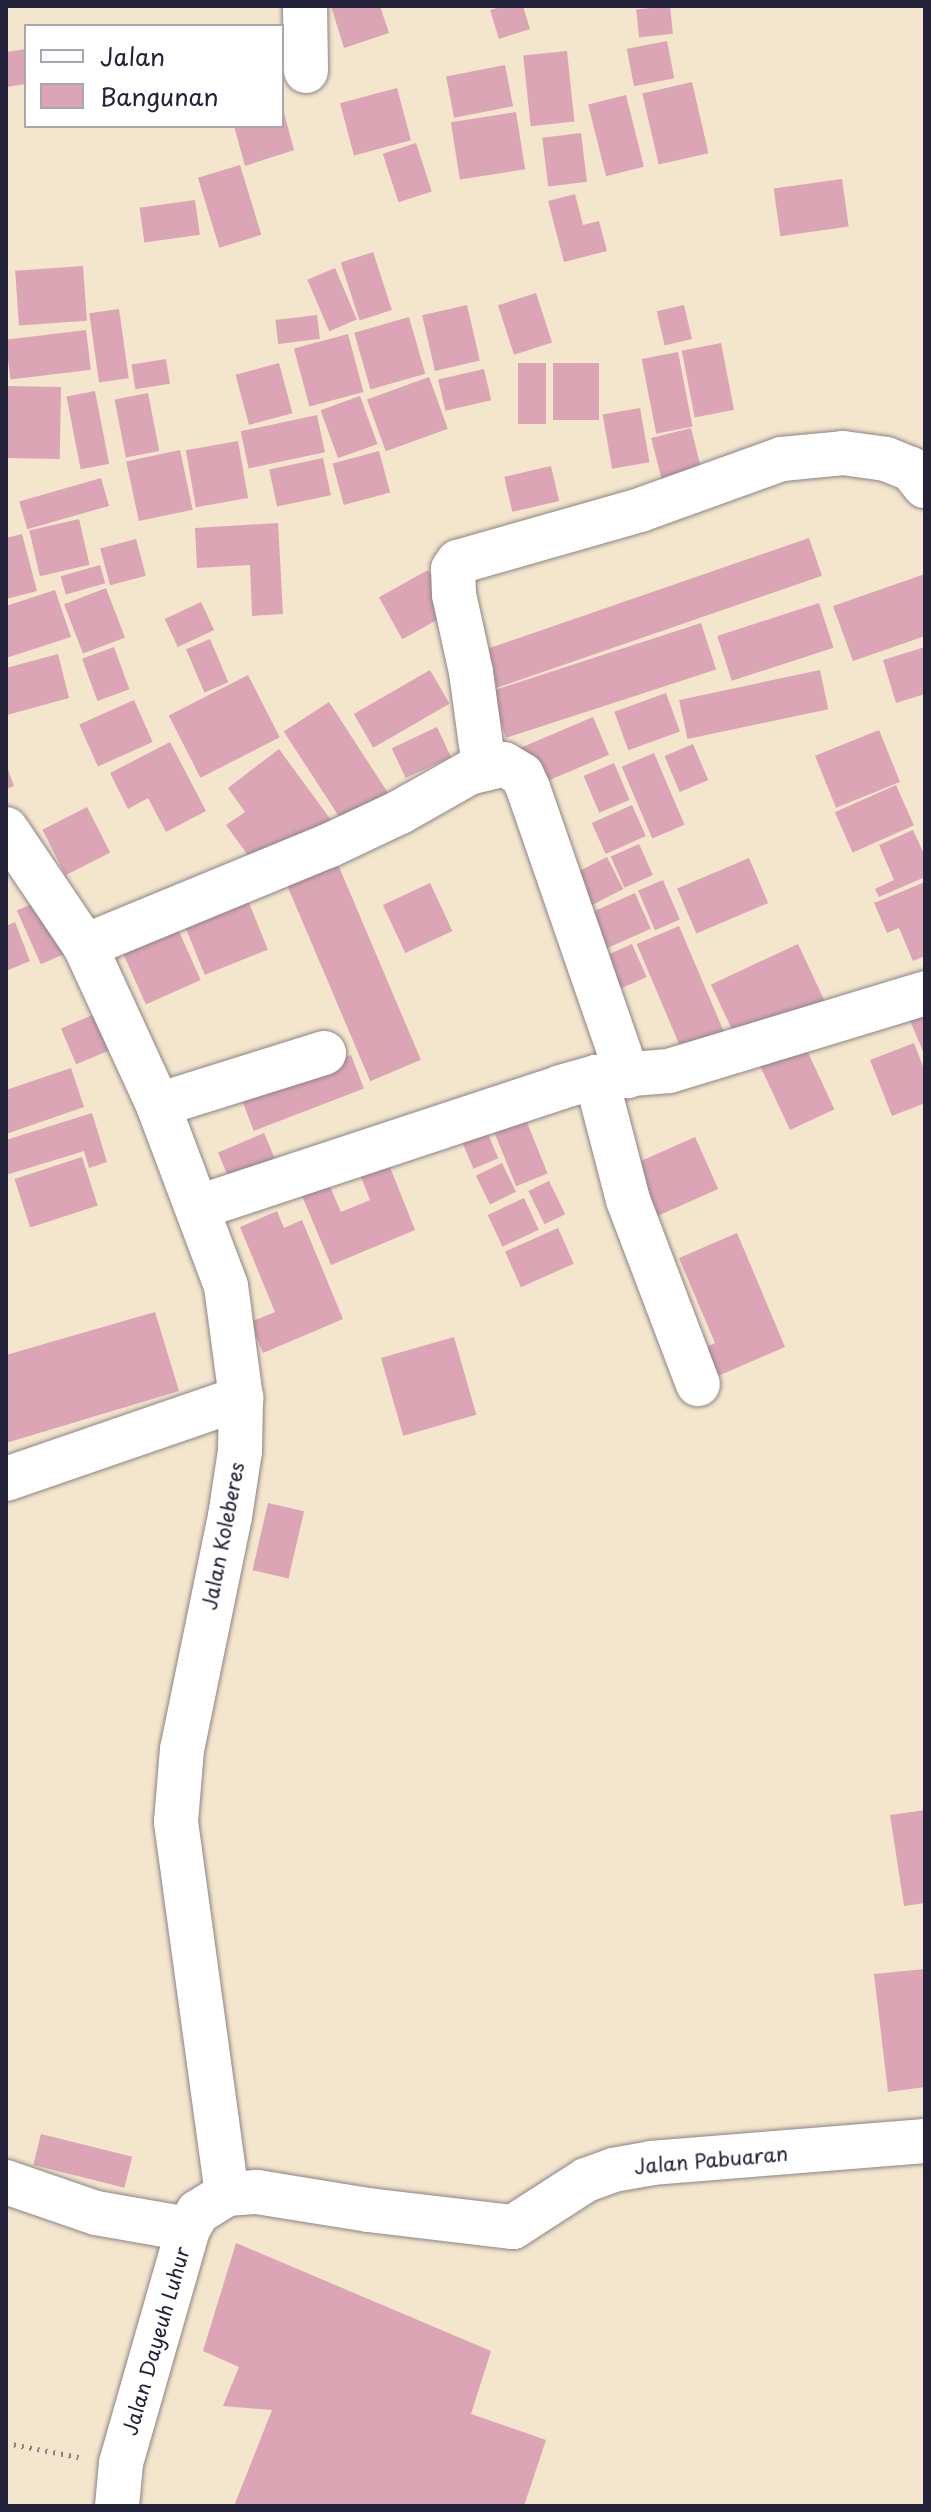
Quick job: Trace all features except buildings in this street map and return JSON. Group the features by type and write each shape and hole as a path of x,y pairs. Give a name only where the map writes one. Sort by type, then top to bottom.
{"street":[{"path":"305,6 306,71"},
{"path":"484,767 471,672 454,595 453,569 458,562 640,510 782,459 843,453 886,459 911,469 925,486"},
{"path":"85,946 328,846 484,767 504,764 514,767 528,788 612,1077 628,1200 698,1384"},
{"name":"Jalan Koleberes","path":"6,829 85,946 158,1105 199,1207 226,1286 241,1398 240,1451 176,1786 176,1810 227,2194"},
{"path":"199,1207 612,1077 669,1071 897,999 925,993"},
{"path":"158,1105 324,1053"},
{"path":"6,1479 241,1398"},
{"name":"Jalan Pabuaran","path":"227,2194 257,2192 368,2210 513,2227 586,2180 613,2170 651,2163 925,2141"},
{"path":"6,2182 96,2213 188,2229"},
{"name":"Jalan Dayeuh Luhur","path":"117,2506 121,2463 188,2229 198,2212 227,2194"}],"path":[{"path":"6,2443 41,2452 121,2463"}]}
